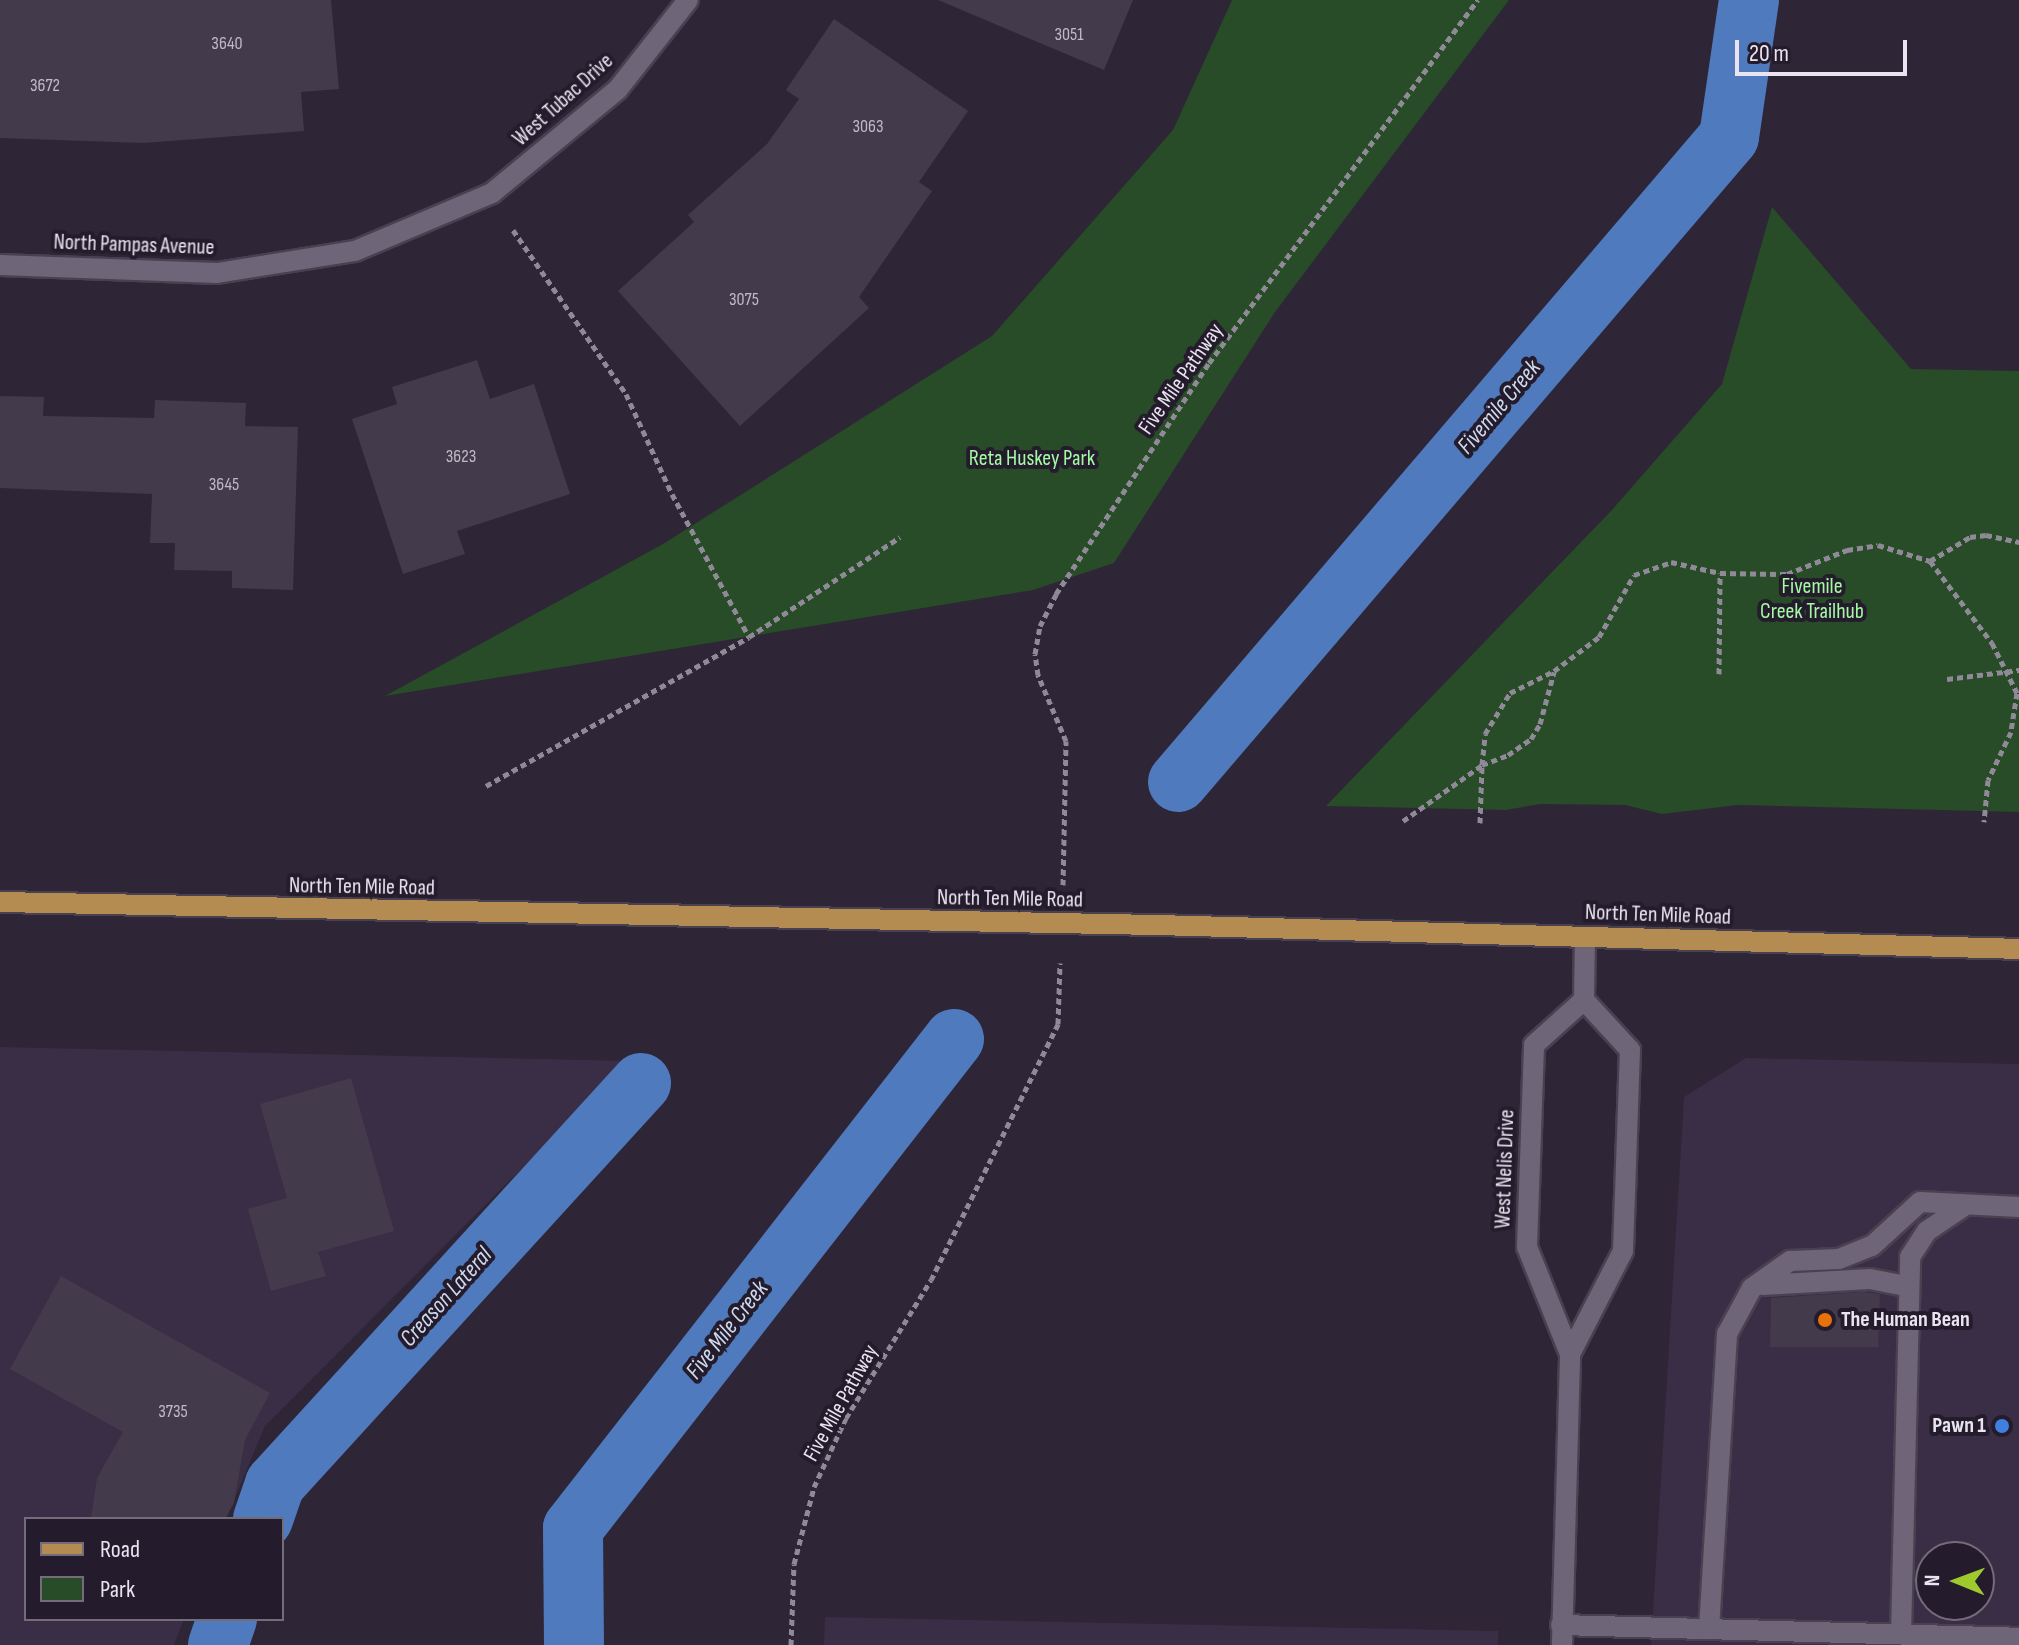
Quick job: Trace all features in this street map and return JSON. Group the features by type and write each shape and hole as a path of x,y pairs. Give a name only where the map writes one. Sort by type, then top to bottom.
{"main road":[{"name":"North Ten Mile Road","path":"0,902 2019,949"}],"street":[{"name":"West Tubac Drive","path":"492,193 618,89 688,0"},
{"name":"North Pampas Avenue","path":"0,265 217,273 355,251 492,193"},
{"path":"1584,1000 1585,937"},
{"name":"West Nelis Drive","path":"1561,1635 1570,1354 1527,1247 1534,1045 1584,1000 1630,1050 1623,1251 1570,1354"},
{"path":"1709,1629 1727,1334 1752,1288 1790,1261 1839,1259 1872,1246 1920,1202 2019,1207"},
{"path":"1901,1634 1911,1369 1906,1286 1910,1257 1927,1231 1964,1206"},
{"path":"1752,1288 1779,1281 1870,1279 1906,1286"},
{"path":"1561,1635 1709,1629 2019,1638"}],"path":[{"name":"Five Mile Pathway","path":"1064,817 1066,741 1038,675 1035,654 1040,626 1056,594 1209,363 1478,0"},
{"path":"513,230 626,394 672,494 749,637"},
{"path":"486,786 749,637 900,537"},
{"path":"1930,561 1970,537 2019,542"},
{"path":"1480,823 1485,734 1510,693 1554,671 1599,637 1634,575 1671,562 1720,573 1787,574 1847,550 1878,545 1930,561 2008,673 2017,693 2017,710 1988,780 1984,822"},
{"path":"1719,674 1720,573"},
{"path":"1947,679 2019,670"},
{"path":"1403,821 1482,765 1508,755 1531,739 1540,724 1554,671"},
{"name":"Five Mile Pathway","path":"791,1645 794,1564 814,1487 846,1418 931,1280 1058,1024"}],"shaded area":[{"path":"0,1047 629,1061 265,1426 227,1517 24,1517 24,1621 183,1621 174,1645 0,1645"},
{"path":"1746,1058 2019,1064 2019,1645 1651,1645 1684,1097"},
{"path":"825,1617 1498,1631 1498,1645 824,1645"}],"green space":[{"name":"Reta Huskey Park","path":"1232,0 1509,0 1275,312 1114,563 1033,590 385,696 663,544 992,336 1173,130"},
{"name":"Fivemile Creek Trailhub","path":"1772,207 1911,369 2019,371 2019,812 1738,805 1662,814 1625,805 1540,804 1506,810 1326,806 1611,511 1722,384"}],"building":[{"path":"0,0 331,0 339,89 301,92 304,131 143,143 0,138"},
{"path":"938,0 1133,0 1104,70"},
{"path":"834,19 968,111 919,182 932,191 859,297 869,308 740,426 618,291 694,222 688,215 767,144 799,99 786,90"},
{"path":"477,360 490,399 534,384 570,494 457,531 465,554 403,574 352,419 397,404 392,387"},
{"path":"0,396 44,397 43,416 154,418 155,400 246,403 245,426 298,427 293,590 232,588 232,571 174,570 175,543 150,543 152,494 0,488"},
{"path":"351,1078 394,1231 318,1252 326,1276 271,1291 248,1209 287,1198 260,1104"},
{"path":"61,1276 270,1393 245,1440 234,1503 226,1517 91,1517 97,1478 123,1432 10,1369"},
{"name":"The Human Bean","path":"1863,1292 1880,1294 1878,1347 1770,1347 1771,1298"}],"waterway":[{"name":"Fivemile Creek","path":"1178,782 1729,137 1749,0"},
{"name":"Five Mile Creek","path":"574,1645 573,1528 954,1039"},
{"name":"Creason Lateral","path":"264,1517 275,1484 641,1083"},
{"name":"Creason Lateral","path":"218,1645 226,1621"}],"place":[{"name":"The Human Bean","path":"1825,1320"},
{"name":"Pawn 1","path":"2002,1426"}]}
